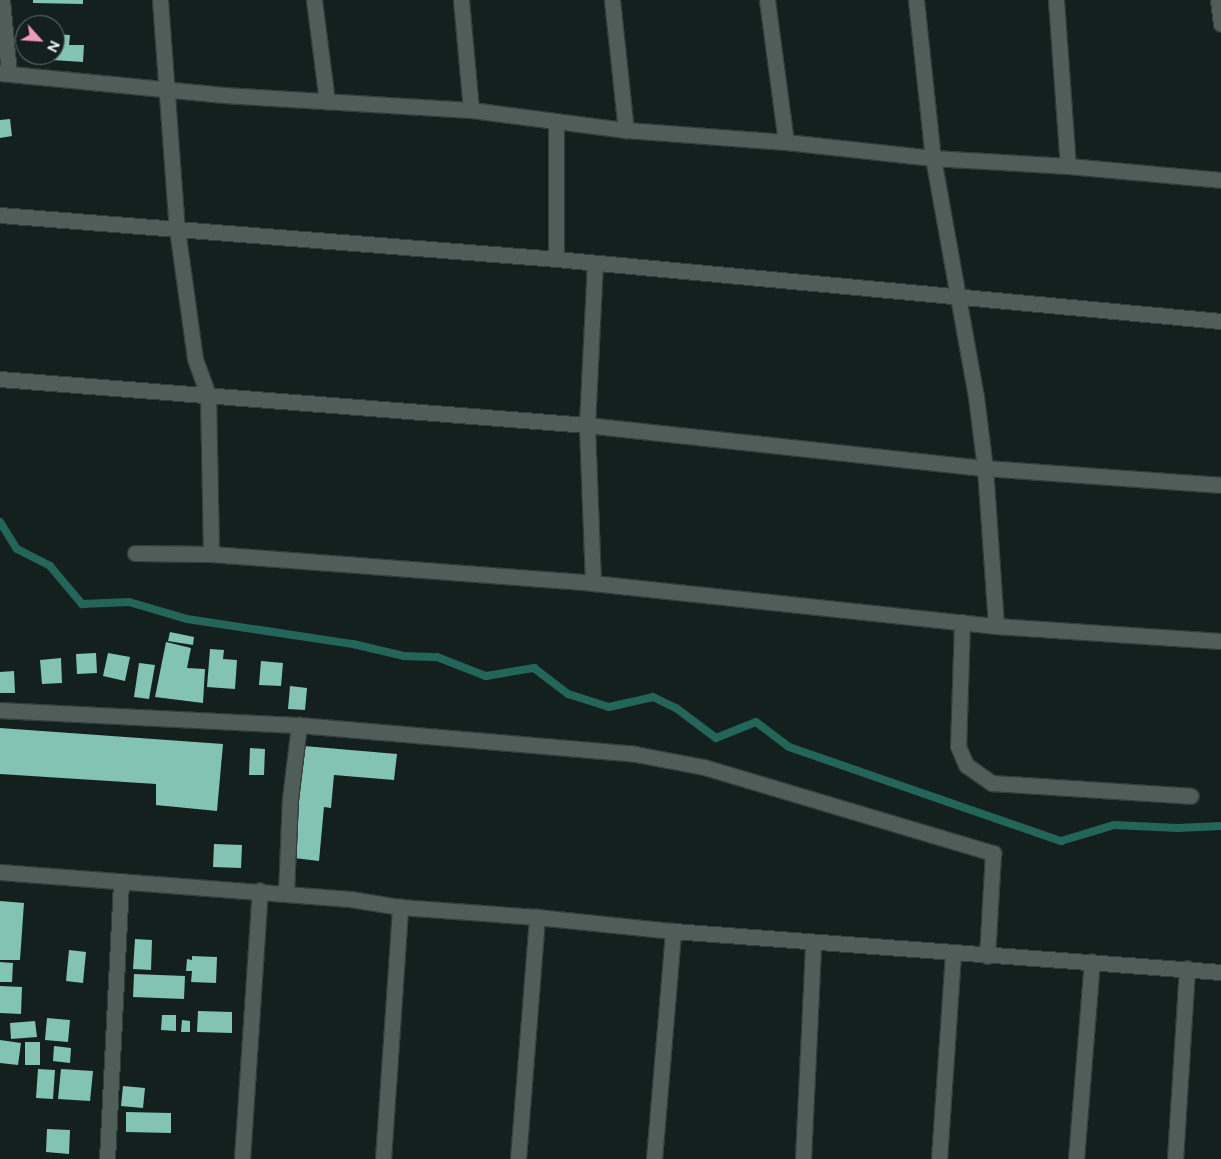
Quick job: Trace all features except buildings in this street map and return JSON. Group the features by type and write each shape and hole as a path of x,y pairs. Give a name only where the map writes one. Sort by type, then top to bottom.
{"street":[{"path":"2,0 5,73 167,89 471,110 626,130 786,142 933,158 1068,166 1221,180"},
{"path":"160,0 177,229 195,359 208,395 211,554"},
{"path":"314,0 327,101"},
{"path":"461,0 471,110"},
{"path":"612,0 626,130"},
{"path":"767,0 786,142"},
{"path":"916,0 933,158 976,397 985,468 996,626"},
{"path":"1056,0 1068,166"},
{"path":"1218,0 1221,24"},
{"path":"556,121 556,259"},
{"path":"0,215 556,259 1221,321"},
{"path":"593,583 587,425 595,263"},
{"path":"0,379 587,425 985,468 1221,485"},
{"path":"136,553 211,554 593,583 996,626 1221,641"},
{"path":"962,622 958,746 966,765 992,783 1191,796"},
{"path":"0,710 299,725 635,754 704,767 993,853 987,956"},
{"path":"286,894 290,799 299,725"},
{"path":"0,872 350,899 400,907 537,917 673,932 987,956 1187,968 1221,972"},
{"path":"107,1159 121,881"},
{"path":"242,1159 260,891"},
{"path":"383,1159 400,907"},
{"path":"518,1159 537,917"},
{"path":"654,1159 673,932"},
{"path":"803,1159 813,943"},
{"path":"939,1159 953,953"},
{"path":"1076,1159 1092,962"},
{"path":"1175,1159 1187,968"}],"waterway":[{"path":"0,522 17,549 50,566 82,604 129,602 187,619 353,644 404,656 437,657 486,676 534,668 568,694 609,707 653,697 676,708 716,738 756,722 789,747 1061,841 1114,825 1178,828 1221,826"}]}
